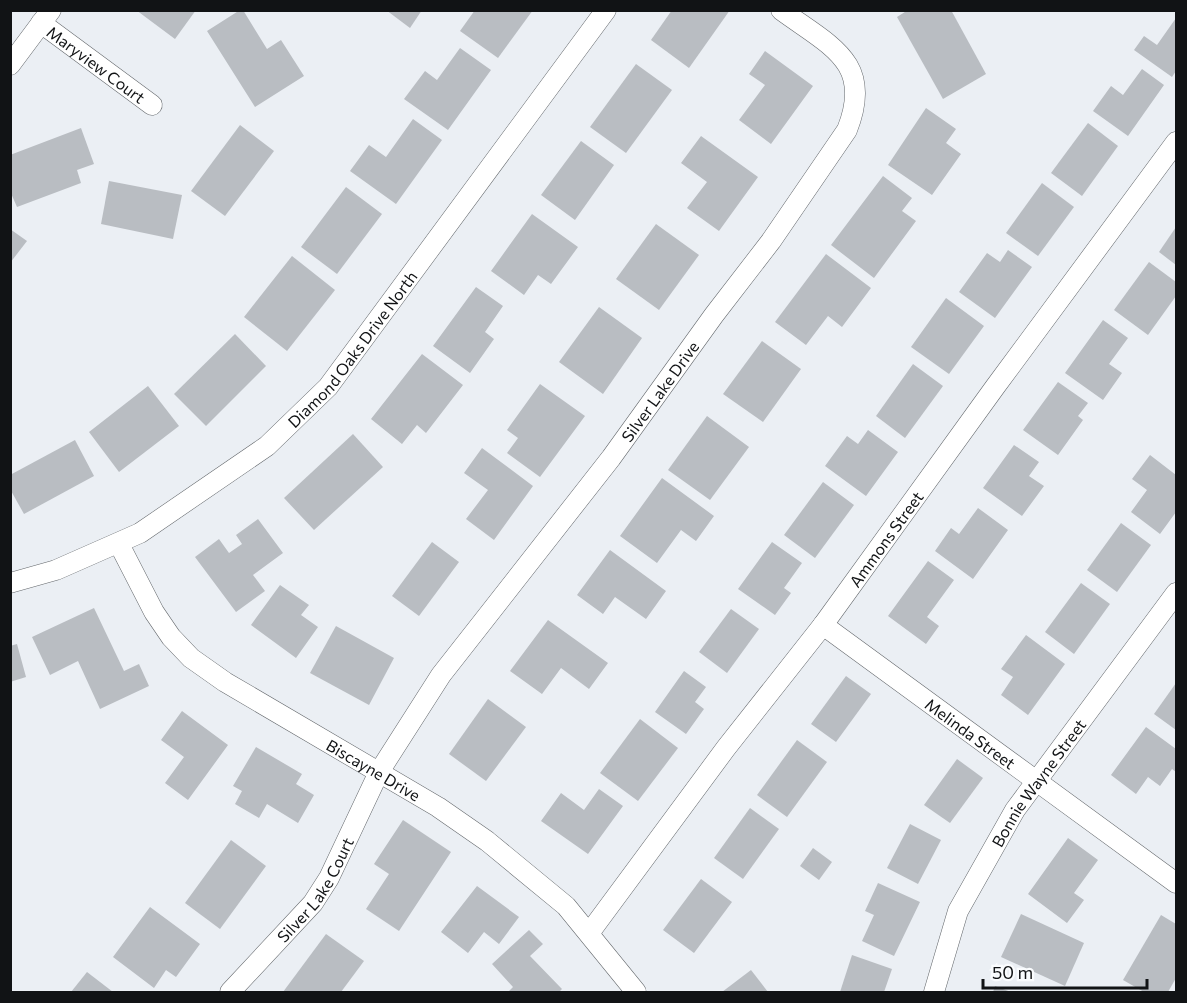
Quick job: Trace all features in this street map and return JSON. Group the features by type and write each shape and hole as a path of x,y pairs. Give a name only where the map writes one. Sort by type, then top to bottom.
{"street":[{"name":"Diamond Oaks Drive North","path":"10,583 56,570 140,533 267,447 328,387 606,10"},
{"name":"Silver Lake Drive","path":"379,772 441,675 611,458 714,315 771,241 847,130 852,116 856,90 854,73 826,44 782,10"},
{"path":"10,65 46,17"},
{"name":"Maryview Court","path":"46,17 152,105"},
{"name":"Ammons Street","path":"590,932 726,748 823,625 1176,142"},
{"name":"Biscayne Drive","path":"119,544 154,612 171,637 191,658 225,682 438,807 488,841 566,906 590,932 636,993"},
{"name":"Bonnie Wayne Street","path":"934,993 958,911 1015,810 1176,593"},
{"name":"Melinda Street","path":"823,625 1038,779 1176,883"},
{"name":"Silver Lake Court","path":"230,993 313,903 329,878 379,772"}],"building":[{"path":"136,10 196,10 175,39"},
{"path":"243,10 267,49 281,40 304,76 255,107 207,31"},
{"path":"386,10 422,10 410,28"},
{"path":"475,10 533,10 498,58 460,31"},
{"path":"672,10 730,10 689,68 651,40"},
{"path":"908,10 951,10 986,74 943,99 897,17"},
{"path":"1176,18 1176,71 1172,77 1134,50 1144,36 1157,45"},
{"path":"460,48 491,70 448,130 404,99 425,71 437,80"},
{"path":"765,51 813,86 771,144 739,120 765,85 749,74"},
{"path":"636,64 672,90 626,153 590,127"},
{"path":"1142,69 1164,85 1128,136 1093,111 1111,86 1123,95"},
{"path":"926,108 956,129 946,143 961,154 932,195 888,165"},
{"path":"413,119 442,140 396,204 350,171 369,145 386,157"},
{"path":"1088,123 1118,146 1082,196 1051,173"},
{"path":"240,125 274,151 225,216 191,191"},
{"path":"81,128 94,164 77,170 81,183 17,207 10,191 10,155"},
{"path":"701,136 758,177 719,231 687,208 707,182 681,163"},
{"path":"581,141 614,165 575,220 541,195"},
{"path":"883,176 912,198 902,211 916,221 874,278 831,245"},
{"path":"109,181 182,195 173,239 101,224"},
{"path":"1042,183 1074,207 1038,256 1006,233"},
{"path":"346,187 382,214 337,274 301,247"},
{"path":"532,214 578,247 551,284 538,275 524,295 491,271"},
{"path":"656,224 699,255 659,310 616,279"},
{"path":"1176,227 1176,265 1159,252"},
{"path":"10,229 27,241 10,263"},
{"path":"1008,250 1032,267 995,318 959,292 987,253 1000,262"},
{"path":"826,254 871,288 842,327 828,316 806,345 775,322"},
{"path":"292,256 335,290 287,351 244,317"},
{"path":"1149,262 1176,282 1176,296 1148,335 1114,310"},
{"path":"476,287 503,306 485,332 494,339 470,373 433,346"},
{"path":"946,298 984,326 949,374 911,347"},
{"path":"599,307 642,338 603,394 559,362"},
{"path":"1103,320 1128,338 1109,364 1122,373 1103,400 1065,373"},
{"path":"235,334 266,366 206,426 174,394"},
{"path":"762,341 801,369 763,422 723,394"},
{"path":"422,354 463,385 426,433 417,425 402,444 371,419"},
{"path":"913,364 943,386 905,438 876,416"},
{"path":"1058,382 1088,403 1078,416 1083,420 1058,455 1023,430"},
{"path":"540,384 585,416 540,477 507,453 518,438 507,430"},
{"path":"148,386 179,426 119,472 89,432"},
{"path":"707,416 749,447 710,500 668,470"},
{"path":"868,430 898,452 866,496 825,466 847,436 858,444"},
{"path":"353,434 383,467 314,530 284,498"},
{"path":"75,440 94,476 24,514 10,489 10,475"},
{"path":"1014,445 1039,462 1029,476 1044,486 1022,516 983,488"},
{"path":"482,448 533,486 494,540 466,519 488,490 464,473"},
{"path":"1150,455 1176,475 1176,512 1160,534 1131,512 1147,490 1132,479"},
{"path":"662,478 714,516 696,541 681,530 657,563 620,536"},
{"path":"823,482 854,505 815,558 784,535"},
{"path":"978,508 1008,530 973,579 935,551 951,528 959,534"},
{"path":"258,519 283,553 253,575 265,591 236,612 195,557 219,539 229,553 242,544 236,535"},
{"path":"1121,523 1151,545 1117,592 1087,570"},
{"path":"432,542 459,562 419,616 392,596"},
{"path":"772,542 802,563 784,588 791,593 775,615 738,589"},
{"path":"610,550 666,591 646,619 615,597 603,614 577,595"},
{"path":"928,561 954,580 927,617 939,626 926,644 888,616"},
{"path":"1081,583 1110,604 1074,654 1045,632"},
{"path":"280,585 309,605 301,615 318,627 296,658 251,625"},
{"path":"94,608 124,671 139,664 149,686 100,709 78,661 50,675 32,637"},
{"path":"731,609 759,629 727,673 699,652"},
{"path":"548,620 608,663 589,689 561,668 542,694 510,671"},
{"path":"336,626 394,658 369,705 310,673"},
{"path":"1026,635 1065,664 1028,715 1001,695 1013,677 1001,669"},
{"path":"17,644 26,677 10,682 10,646"},
{"path":"684,671 706,687 695,702 704,709 686,734 655,712"},
{"path":"846,676 871,694 836,742 811,724"},
{"path":"1176,683 1176,730 1154,714"},
{"path":"488,699 526,727 486,781 449,754"},
{"path":"182,711 228,745 188,800 165,783 184,757 161,740"},
{"path":"640,719 678,748 638,801 600,773"},
{"path":"1146,727 1176,749 1176,772 1172,769 1160,786 1148,777 1136,794 1111,775"},
{"path":"797,740 827,762 787,817 757,795"},
{"path":"256,747 302,774 296,784 314,795 298,823 267,804 259,818 235,804 242,791 233,786"},
{"path":"957,759 983,778 950,823 924,805"},
{"path":"599,789 623,806 588,854 541,821 561,793 584,810"},
{"path":"750,808 779,829 743,879 714,858"},
{"path":"403,820 451,852 399,931 366,909 389,874 374,864"},
{"path":"910,824 941,840 918,884 887,868"},
{"path":"1068,838 1098,860 1074,893 1084,900 1067,923 1028,894"},
{"path":"231,840 266,866 220,929 185,903"},
{"path":"813,848 832,862 819,880 800,866"},
{"path":"701,879 732,902 694,953 663,930"},
{"path":"878,883 920,902 894,956 862,941 874,915 865,911"},
{"path":"477,886 519,917 499,944 484,932 468,953 441,932"},
{"path":"150,907 200,944 176,977 166,970 154,988 113,957"},
{"path":"1021,914 1084,943 1065,986 1001,957"},
{"path":"1161,915 1176,924 1176,978 1168,992 1144,992 1123,980"},
{"path":"529,930 543,944 530,956 562,989 559,992 508,992 513,987 492,964"},
{"path":"326,934 364,961 341,992 283,992"},
{"path":"852,955 892,969 884,992 840,992"},
{"path":"751,970 768,992 722,992"},
{"path":"87,972 113,992 71,992"},
{"path":"995,986 1011,992 993,992"}]}
